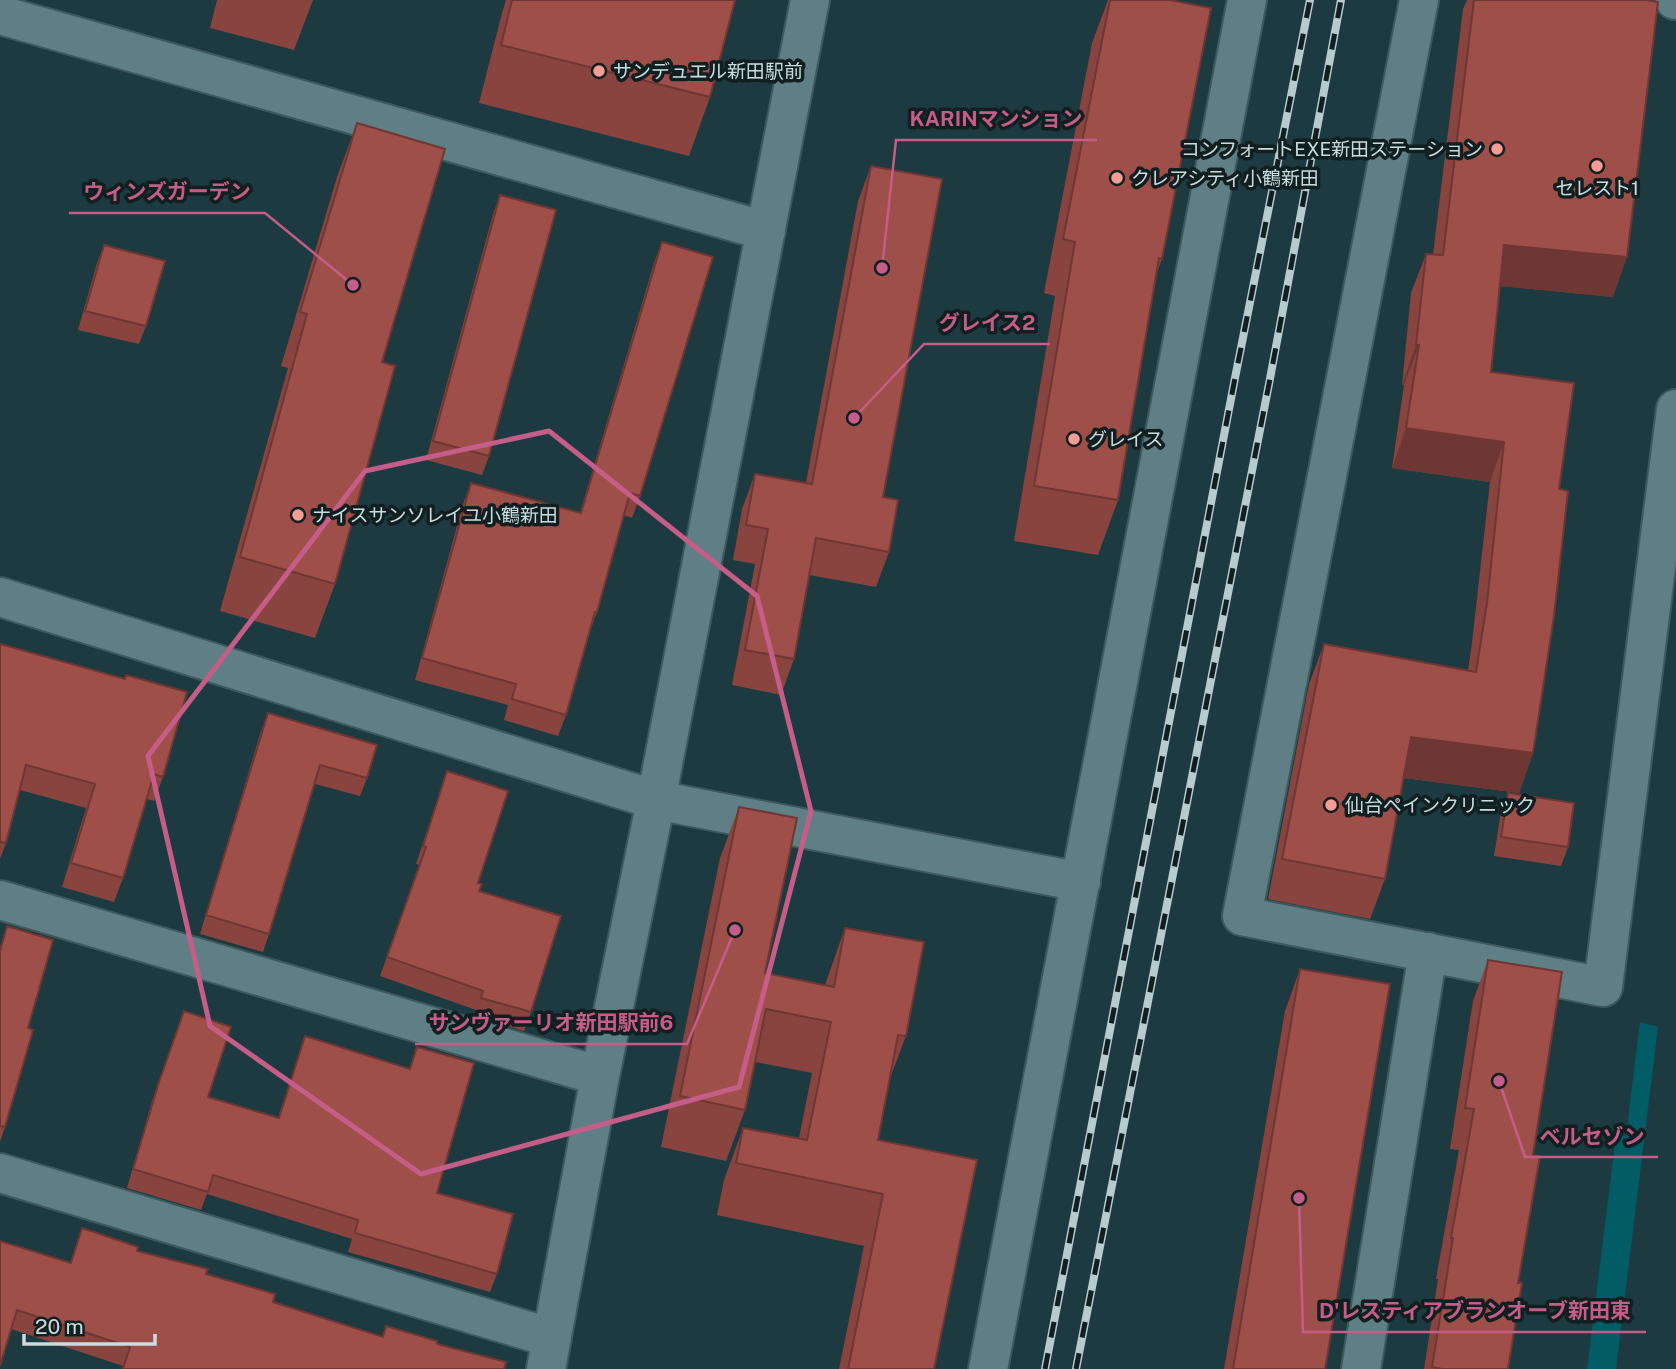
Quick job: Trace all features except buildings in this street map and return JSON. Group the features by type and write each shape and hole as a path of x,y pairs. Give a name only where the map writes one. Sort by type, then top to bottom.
{"street":[{"path":"0,1173 549,1354 600,1076 810,0"},
{"path":"988,1369 1247,0"},
{"path":"1419,0 1242,916 1603,987 1676,409"},
{"path":"0,15 766,230"},
{"path":"0,597 656,800 1081,881"},
{"path":"0,900 600,1076"},
{"path":"1361,1369 1428,952"}],"highlighted area":[{"path":"549,431 757,596 811,811 739,1087 421,1174 210,1026 148,756 365,471"}],"shaded area":[{"path":"1640,1022 1658,1027 1616,1369 1587,1369 1616,1136 1626,1135"}],"railway":[{"path":"1045,1369 1310,0"},
{"path":"1076,1369 1269,384 1341,0"}],"place":[{"name":"サンデュエル新田駅前","path":"599,71"},
{"name":"コンフォートEXE新田ステーション","path":"1497,149"},
{"name":"セレスト1","path":"1597,166"},
{"name":"クレアシティ小鶴新田","path":"1117,178"},
{"name":"KARINマンション","path":"882,268"},
{"name":"ウィンズガーデン","path":"353,285"},
{"name":"グレイス2","path":"854,418"},
{"name":"グレイス","path":"1074,439"},
{"name":"ナイスサンソレイユ小鶴新田","path":"298,515"},
{"name":"仙台ペインクリニック","path":"1331,805"},
{"name":"サンヴァーリオ新田駅前6","path":"735,930"},
{"name":"ベルセゾン","path":"1499,1081"},
{"name":"D'レスティアブランオーブ新田東","path":"1299,1198"}]}
